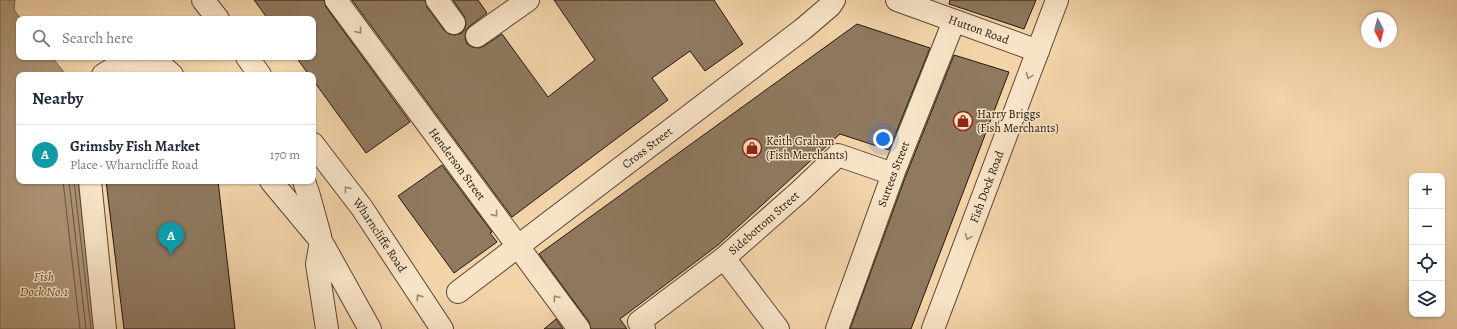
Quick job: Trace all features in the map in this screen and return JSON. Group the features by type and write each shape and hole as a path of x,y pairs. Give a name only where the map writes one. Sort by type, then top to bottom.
{"street":[{"path":"203,0 216,16"},
{"name":"Henderson Street","path":"336,0 579,329"},
{"path":"437,0 454,23"},
{"path":"477,36 528,0"},
{"name":"Cross Street","path":"458,292 803,29 830,6 834,0"},
{"name":"Hutton Road","path":"897,0 1038,50"},
{"name":"Fish Dock Road","path":"934,329 1058,0"},
{"name":"Surtees Street","path":"837,329 893,174 954,21"},
{"path":"249,60 258,72"},
{"path":"108,72 121,64 162,66 169,72"},
{"name":"Wharncliffe Road","path":"316,148 362,208 442,329"},
{"name":"Sidebottom Street","path":"641,325 724,258 799,192 838,155 893,174"},
{"path":"90,184 105,329"},
{"path":"274,184 321,241 370,329"},
{"path":"305,184 321,241 317,264 327,329"},
{"path":"724,258 778,329"}],"water":[{"name":"Fish Dock No.1","path":"0,0 15,0 14,10 19,16 16,16 16,60 54,60 64,72 16,72 16,184 78,184 95,329 0,329"}],"building":[{"path":"254,0 324,0 326,7 410,122 366,153 316,84 316,72 307,72 298,60 316,60 316,16 266,16"},
{"path":"352,0 425,0 427,7 444,30 449,34 455,35 462,33 466,22 464,16 453,0 478,0 487,13 466,30 465,38 467,44 472,47 479,48 502,34 548,97 595,60 554,0 714,0 743,44 705,71 690,51 652,78 668,100 512,217"},
{"path":"950,0 1036,0 1024,29 949,4"},
{"path":"857,24 930,48 889,150 840,134 718,245 620,319 627,329 591,329 589,322 539,254"},
{"path":"954,55 1009,72 911,329 850,329 905,178"},
{"path":"442,165 492,232 490,233 497,242 454,273 398,196"},
{"path":"106,184 218,184 235,329 124,329"},
{"path":"556,319 563,329 544,329"}],"place":[{"name":"Harry Briggs (Fish Merchants)","path":"963,121"},
{"name":"Keith Graham (Fish Merchants)","path":"752,148"},
{"name":"Grimsby Fish Market","path":"171,255"}]}
